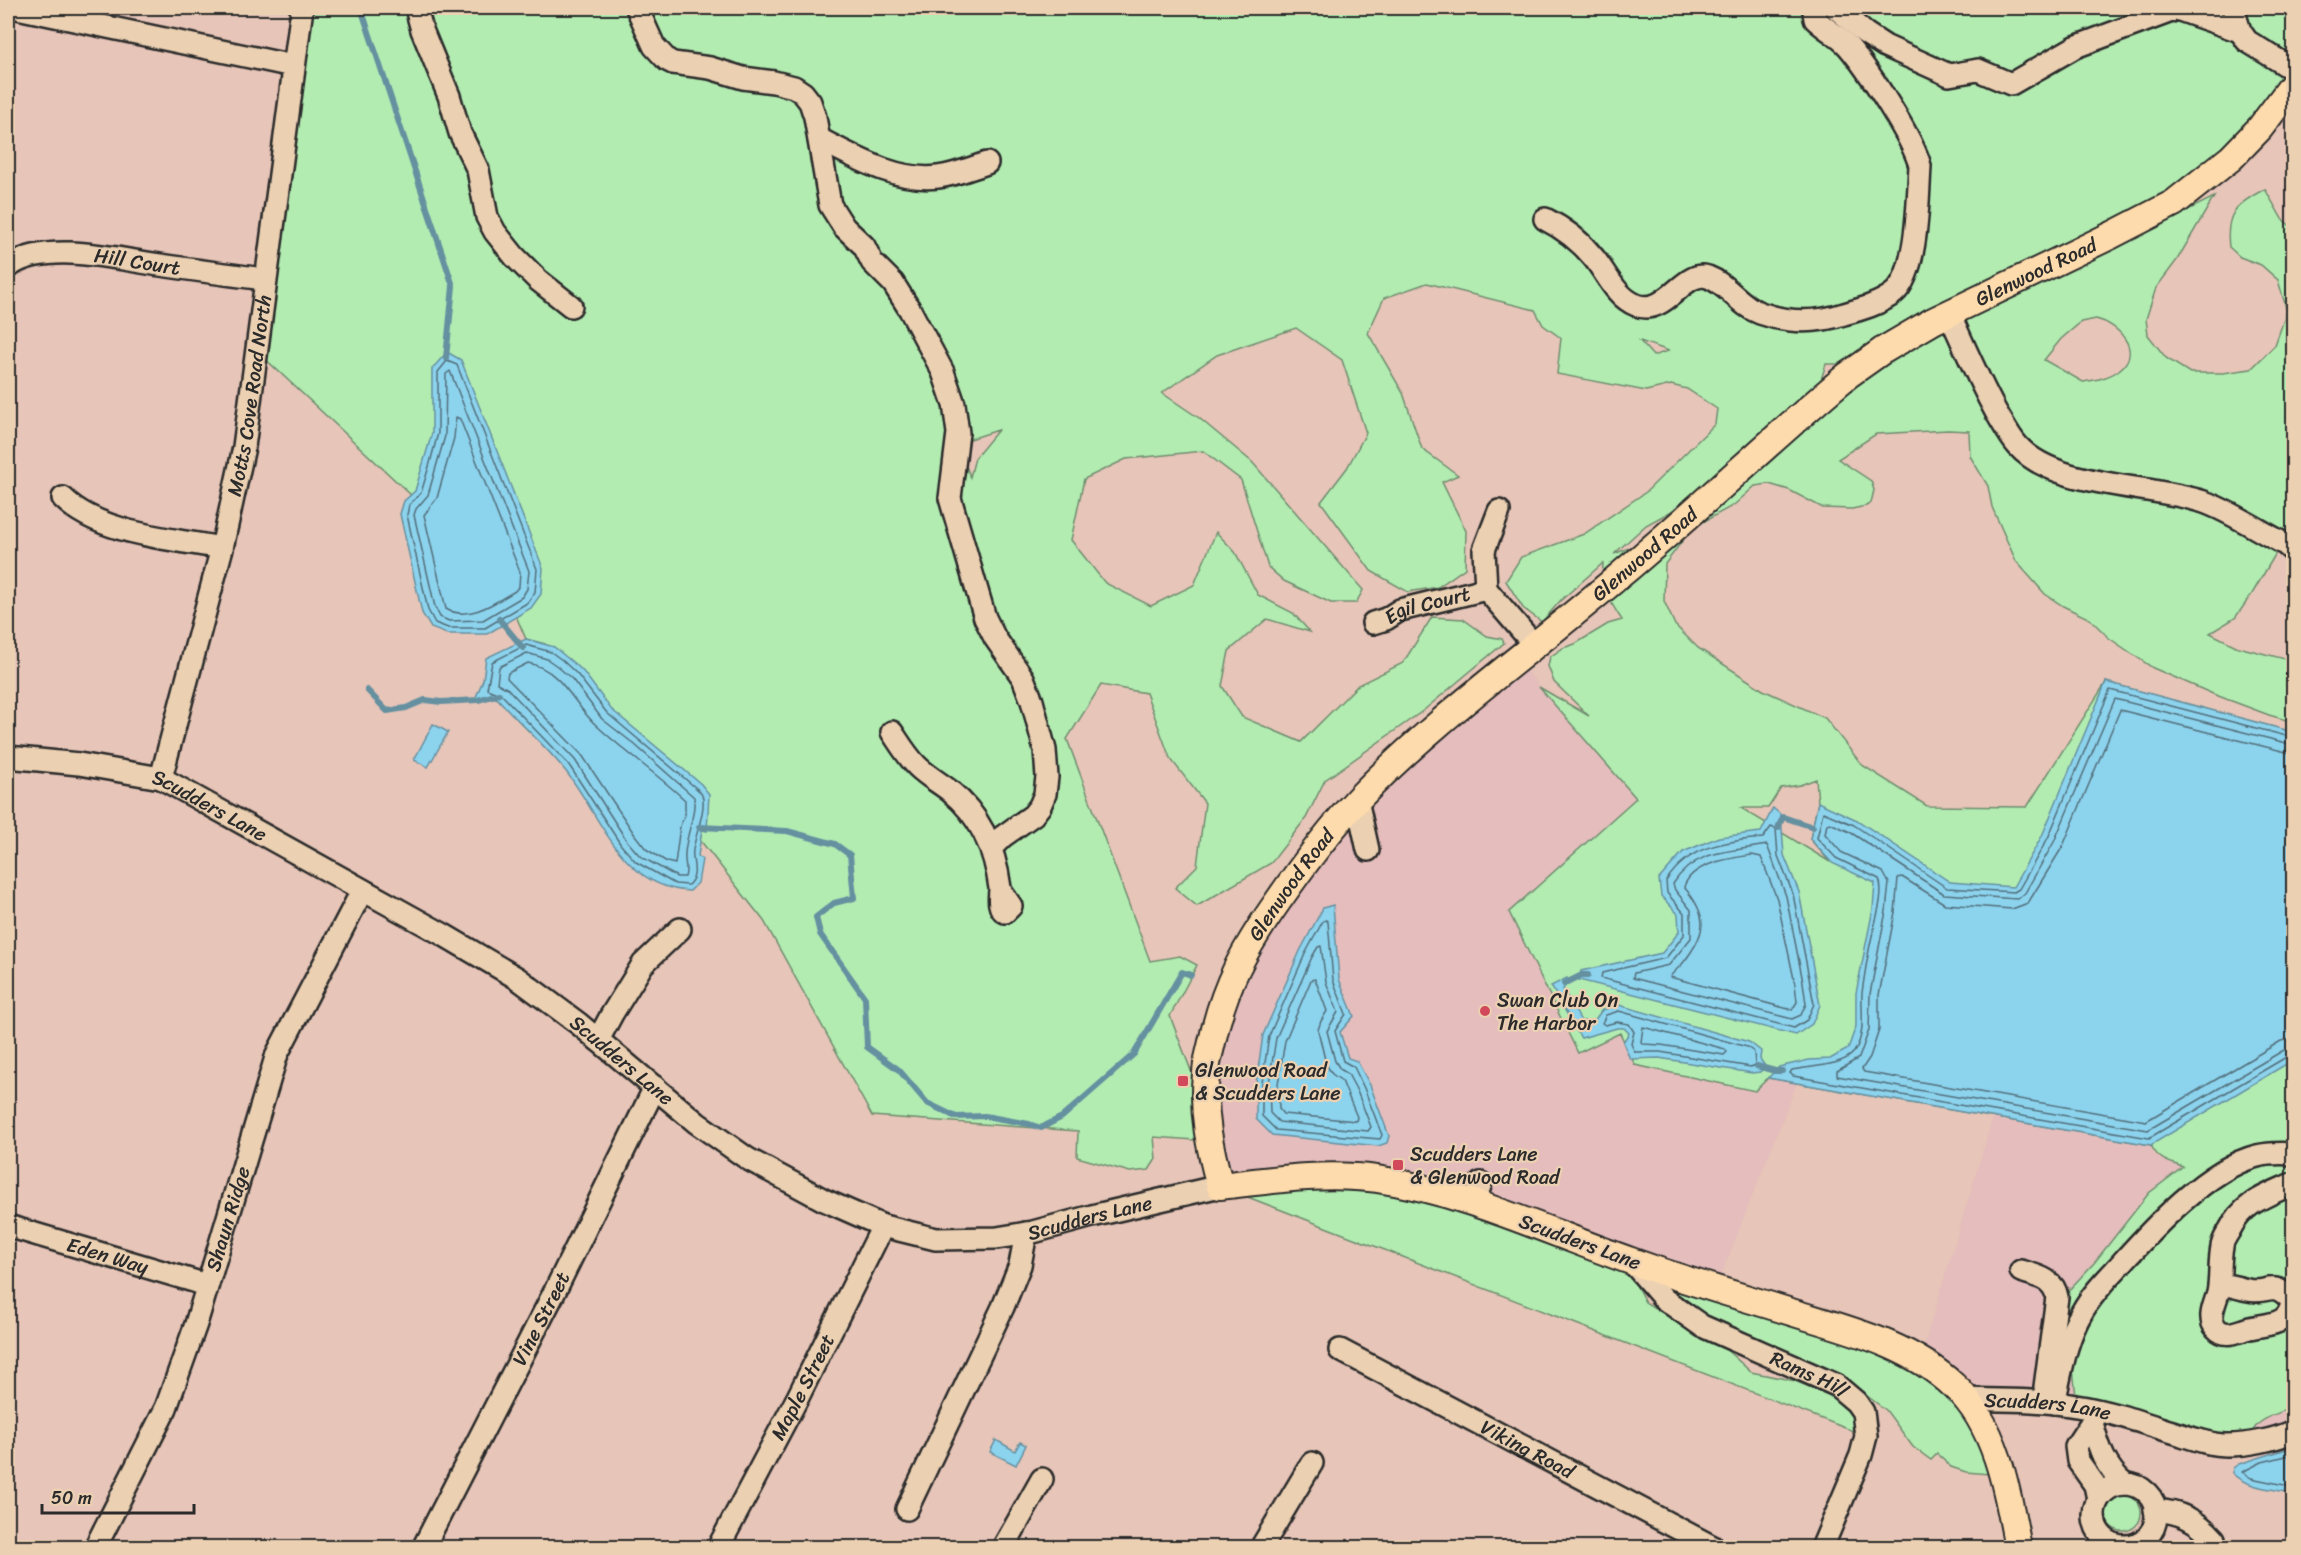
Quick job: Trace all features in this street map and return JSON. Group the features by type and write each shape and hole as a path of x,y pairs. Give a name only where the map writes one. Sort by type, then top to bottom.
{"main road":[{"name":"Glenwood Road","path":"1220,1186 1208,1141 1204,1107 1206,1072 1219,1010 1230,981 1251,940 1309,857 1357,800 1435,728 1621,575 1848,375 1909,334 2112,236 2174,203 2231,158 2260,128 2294,83"},
{"name":"Scudders Lane","path":"1220,1186 1312,1176 1374,1179 1478,1194 1632,1262 1840,1327 1904,1351 1937,1371 1966,1399"},
{"path":"1966,1399 1980,1419 1991,1443 2011,1512 2018,1548"}],"street":[{"path":"17,8 293,66"},
{"name":"Motts Cove Road North","path":"161,778 222,548 244,447 302,8"},
{"path":"416,8 422,30 449,96 460,133 475,163 482,199 491,225 514,257 571,306"},
{"path":"637,8 654,46 667,60 673,63 710,68 742,78 783,84 803,93 810,102 815,117 830,205 837,218 864,246 872,262 893,282 943,372 954,404 958,433 950,498 986,618 995,638 1023,678 1039,723 1045,750 1047,777 1045,794 1033,815 1002,837 991,848"},
{"path":"1545,219 1563,229 1582,245 1627,301 1645,308 1660,303 1693,279 1701,276 1716,282 1759,313 1796,321 1820,320 1841,315 1881,302 1895,292 1903,283 1912,258 1920,166 1918,156 1848,46 1815,19 1814,12 1818,8"},
{"path":"1836,8 1865,33 1885,46 1949,75 1978,70 2011,84 2075,47 2175,8 2240,31"},
{"path":"2233,8 2240,31 2247,41 2294,70"},
{"path":"819,139 850,156 883,169 913,176 937,177 987,163"},
{"name":"Hill Court","path":"11,265 20,260 43,255 75,253 265,279"},
{"path":"1949,313 1982,385 2004,426 2019,447 2038,462 2067,476 2139,487 2205,502 2285,544 2294,552"},
{"path":"63,498 88,518 109,526 222,548"},
{"name":"Egil Court","path":"1499,510 1485,550 1485,589 1535,646"},
{"name":"Egil Court","path":"1372,623 1386,619 1400,609 1485,589"},
{"path":"892,732 917,766 965,803 987,835 998,872 1000,890"},
{"name":"Scudders Lane","path":"8,757 79,764 161,778 517,978 598,1040 697,1123 748,1159 824,1200 883,1226 907,1234 936,1239 997,1238 1220,1186"},
{"path":"1357,800 1368,850"},
{"name":"Shaun Ridge","path":"94,1548 166,1408 196,1324 277,1054 362,891"},
{"path":"598,1040 644,964 680,929"},
{"name":"Vine Street","path":"423,1548 547,1306 655,1087"},
{"path":"2049,1403 2066,1349 2081,1313 2094,1294 2148,1233 2197,1189 2230,1167 2256,1156 2276,1153 2294,1154"},
{"path":"2219,1285 2222,1245 2236,1217 2255,1201 2294,1184"},
{"name":"Eden Way","path":"8,1226 207,1285"},
{"name":"Maple Street","path":"718,1548 798,1397 883,1226"},
{"path":"907,1509 1003,1307 1020,1265 1026,1233"},
{"name":"Rams Hill","path":"1632,1262 1664,1299 1702,1326 1836,1385 1856,1402 1863,1412 1866,1436 1862,1455 1822,1548"},
{"path":"2021,1271 2047,1280 2056,1290 2049,1403"},
{"name":"Viking Road","path":"1340,1350 1715,1548"},
{"name":"Scudders Lane","path":"1966,1399 2049,1403 2096,1417 2226,1445 2253,1442 2294,1431"},
{"path":"2096,1417 2099,1449 2104,1461 2113,1474 2125,1484"},
{"path":"2096,1417 2076,1446 2076,1455 2095,1485 2098,1499"},
{"path":"1261,1548 1312,1463"},
{"path":"1003,1548 1042,1479"},
{"path":"2125,1484 2136,1486 2145,1492 2155,1510 2155,1520 2147,1537 2130,1546 2121,1546 2103,1538 2094,1520 2094,1509 2098,1499 2114,1486 2125,1484"},
{"path":"2155,1510 2177,1513 2194,1520 2214,1539"}],"shaded area":[{"name":"Swan Club On The Harbor","path":"1517,660 1636,798 1509,912 1578,1052 1620,1032 1768,1078 1797,1083 1716,1288 1220,1186 1208,1141 1219,1010 1309,857"},
{"path":"1993,1117 2151,1145 2155,1155 2183,1167 2149,1193 2094,1263 2068,1291 2077,1406 1966,1399 1920,1359"},
{"path":"2293,1407 2293,1447 2260,1456 2249,1442 2250,1433 2257,1423"}],"green space":[{"path":"306,8 2293,8 2293,69 2221,156 2162,195 1917,320 1838,364 1826,364 1819,386 1883,362 2214,197 2177,260 2156,288 2146,319 2148,335 2166,358 2190,373 2223,373 2251,369 2275,345 2287,311 2278,280 2261,265 2240,257 2229,247 2228,235 2231,218 2235,211 2240,205 2265,189 2282,219 2293,228 2293,524 2252,594 2235,618 2210,633 2238,647 2293,661 2293,722 2213,694 2153,668 2109,638 2090,619 2045,594 2016,561 1992,507 1988,486 1970,456 1969,431 1876,434 1838,459 1871,481 1874,490 1871,503 1866,506 1852,509 1823,508 1789,490 1769,484 1755,486 1734,505 1692,528 1665,564 1664,601 1675,625 1698,648 1763,690 1825,718 1862,765 1927,806 2027,807 2106,682 2293,732 2293,1407 2259,1423 2251,1434 2249,1442 2077,1406 2072,1359 2064,1317 2068,1291 2094,1263 2149,1193 2183,1167 2160,1157 2151,1145 1768,1078 1755,1091 1635,1065 1620,1033 1578,1053 1509,912 1636,798 1539,687 1589,716 1554,682 1548,666 1550,657 1608,624 1622,620 1607,593 1603,579 1603,563 1560,601 1542,622 1523,608 1506,581 1521,557 1584,534 1646,492 1715,424 1717,409 1687,389 1671,385 1646,391 1557,374 1561,338 1543,325 1535,310 1427,283 1384,298 1368,333 1403,393 1422,449 1458,475 1442,482 1466,531 1465,568 1438,587 1408,592 1371,571 1321,502 1347,468 1366,433 1342,360 1296,328 1217,355 1162,393 1199,418 1252,462 1363,590 1356,603 1331,603 1284,581 1268,567 1241,480 1203,451 1126,459 1084,479 1071,540 1105,583 1151,606 1194,585 1216,532 1235,552 1258,595 1293,613 1310,632 1267,619 1229,651 1222,686 1242,717 1301,742 1358,685 1403,663 1432,617 1463,619 1487,636 1502,639 1504,643 1424,710 1325,780 1306,818 1271,863 1197,906 1175,888 1197,866 1205,803 1170,758 1146,693 1101,685 1067,739 1150,961 1180,956 1197,965 1170,1016 1205,1107 1208,1141 1154,1137 1156,1159 1149,1170 1130,1172 1077,1157 1078,1131 872,1116 764,921 545,644 526,639 516,616 521,614 472,552 260,354","holes":["2096,319 2104,322 2120,332 2125,339 2129,347 2129,355 2126,363 2115,373 2083,382 2044,360 2061,339 2081,322","1640,341 1669,351 1653,356","998,430 975,458 970,477 958,443","1707,485 1644,542 1614,554 1646,525 1670,512","1816,779 1818,802 1810,839 1830,862 1741,808 1768,808 1781,788 1800,785"]},
{"path":"1312,1176 1384,1180 1441,1193 1639,1264 1891,1345 1936,1370 1960,1391 1984,1430 2001,1475 1966,1472 1951,1467 1937,1454 1931,1460 1913,1447 1886,1410 1852,1385 1723,1325 1681,1301 1647,1269 1624,1262 1645,1302 1671,1318 1711,1336 1751,1372 1795,1381 1836,1398 1857,1418 1866,1436 1240,1194 1225,1186"},
{"path":"2123,1495 2136,1500 2141,1513 2136,1526 2123,1531 2110,1526 2105,1513 2110,1500"}],"water":[{"path":"447,352 461,360 543,568 541,594 531,608 487,634 447,634 431,628 422,613 400,514 404,501 415,491 432,433 432,369"},
{"path":"526,639 554,647 582,670 611,709 701,784 709,794 707,831 702,830 698,856 702,859 698,883 690,891 666,887 646,877 629,863 615,846 564,769 548,751 498,699 490,696 478,700 476,697 483,680 486,658"},
{"path":"2106,682 2293,732 2293,1060 2151,1145 1768,1078 1779,1067 1809,1060 1830,1059 1848,1049 1856,1026 1856,993 1873,909 1875,883 1832,863 1810,839 1818,802 1857,820 1950,882 2013,887 2042,836"},
{"path":"433,724 448,732 428,767 414,760"},
{"path":"1773,808 1781,815 1784,855 1799,892 1820,1005 1812,1024 1796,1035 1579,980 1581,971 1662,953 1679,932 1678,914 1661,896 1659,879 1683,852 1719,837 1761,832"},
{"path":"1333,905 1339,979 1354,1016 1340,1032 1348,1058 1357,1061 1370,1085 1389,1136 1387,1143 1378,1146 1272,1135 1256,1119 1256,1083 1263,1035 1300,951 1323,908"},
{"path":"1567,978 1569,981 1563,989 1581,1021 1594,1021 1602,1010 1619,1005 1749,1042 1761,1051 1760,1059 1765,1066 1760,1072 1752,1073 1659,1058 1630,1059 1623,1042 1629,1033 1624,1028 1581,1038 1551,986"},
{"path":"996,1440 1015,1451 1020,1442 1026,1445 1016,1465 990,1452"},
{"path":"2293,1447 2293,1493 2252,1485 2232,1473 2233,1468 2239,1464"}],"waterway":[{"path":"362,11 453,286 446,358"},
{"path":"499,619 523,648"},
{"path":"367,690 387,711 406,708 425,700 441,702 478,700 499,694"},
{"path":"1778,828 1783,817 1813,827"},
{"path":"699,827 787,831 835,844 850,855 854,898 834,903 816,917 820,934 865,998 867,1047 899,1070 927,1103 956,1117 985,1116 1041,1128 1062,1117 1134,1054 1182,972 1191,975"},
{"path":"1564,984 1582,975 1588,975"},
{"path":"1757,1066 1782,1071"}],"place":[{"name":"Swan Club On The Harbor","path":"1485,1011"},
{"name":"Glenwood Road & Scudders Lane","path":"1183,1081"},
{"name":"Scudders Lane & Glenwood Road","path":"1398,1165"}]}
